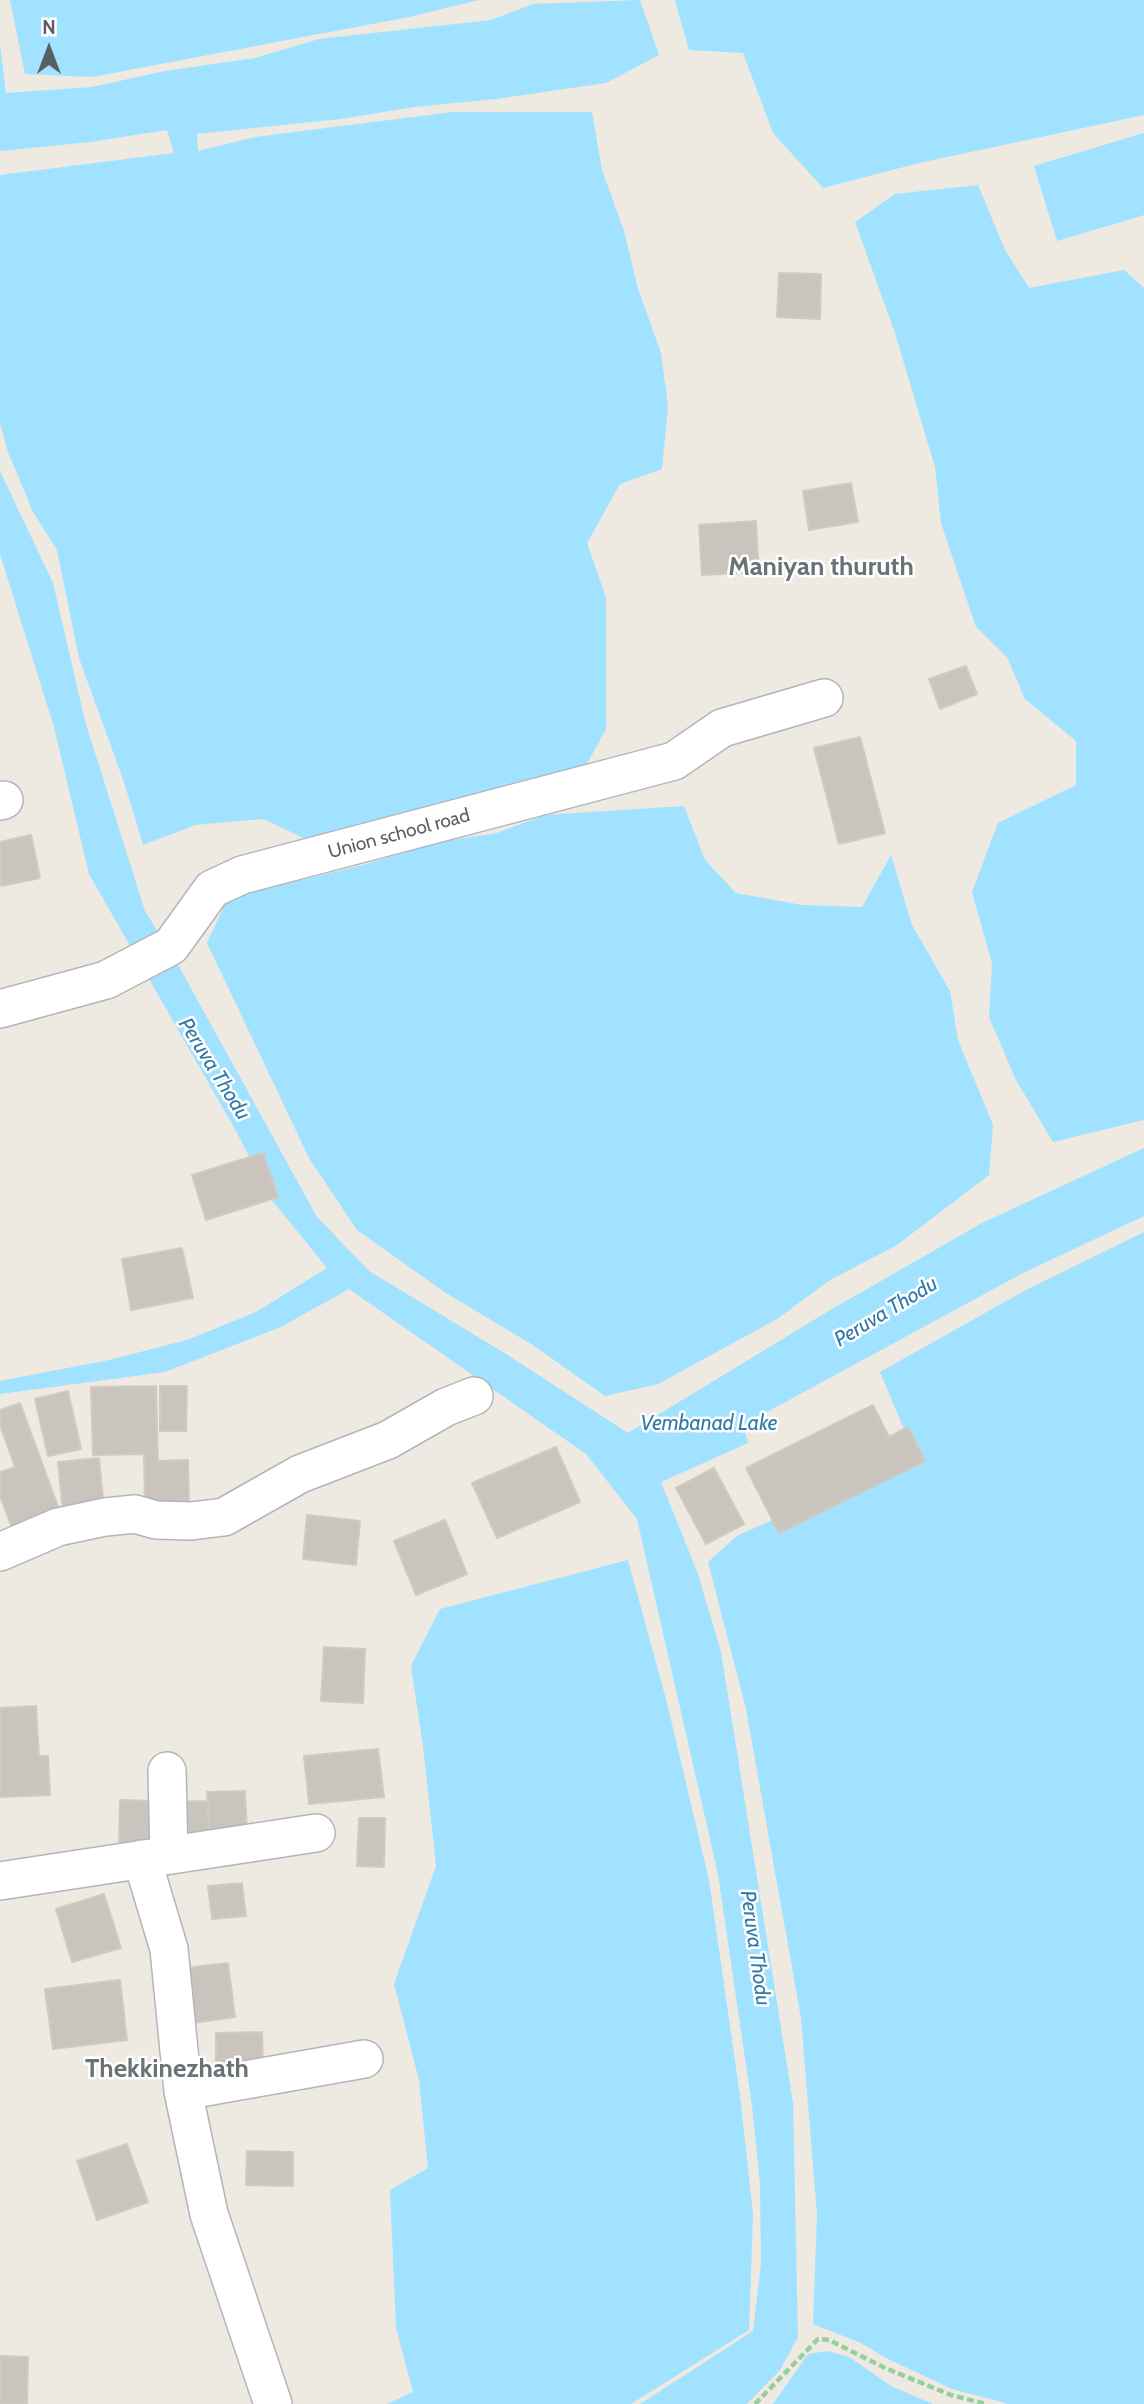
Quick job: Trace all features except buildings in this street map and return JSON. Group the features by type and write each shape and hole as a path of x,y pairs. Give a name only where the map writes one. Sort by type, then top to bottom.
{"street":[{"name":"Union school road","path":"0,1009 106,980 171,946 212,889 242,875 674,761 722,728 824,698"},
{"path":"0,1552 58,1527 105,1517 135,1514 156,1520 191,1521 224,1517 300,1474 388,1440 446,1406 474,1396"},
{"path":"167,1771 156,1857 169,1949 183,2091 209,2214 274,2404"},
{"path":"0,1881 316,1833"},
{"path":"183,2091 364,2059"}],"path":[{"path":"755,2404 818,2339 829,2340 885,2368 951,2395 986,2404"}],"water":[{"path":"10,0 479,0 409,17 92,77 25,74"},
{"path":"640,0 659,55 606,83 340,119 197,134 198,151 255,137 453,112 592,112 602,170 624,231 638,289 661,353 668,406 662,469 620,484 587,543 606,598 606,729 577,782 323,847 263,819 195,825 143,845 124,782 79,658 57,550 33,512 8,452 0,423 0,175 174,153 167,130 90,142 0,151 0,44 6,93 92,87 165,71 255,58 319,39 491,20 533,4"},
{"path":"675,0 1144,0 1144,115 919,163 823,188 773,133 743,53 689,50"},
{"path":"1144,133 1144,215 1057,241 1034,166"},
{"path":"978,185 1005,250 1029,288 1124,270 1144,288 1144,1120 1053,1142 1016,1080 989,1017 992,963 972,892 998,823 1076,785 1076,741 1025,699 1007,657 976,627 941,523 935,467 895,333 855,222 895,194"},
{"name":"Vembanad Lake","path":"0,471 53,583 85,721 145,911 176,961 317,1217 369,1271 506,1354 628,1433 832,1309 982,1223 1144,1148 1144,1216 1023,1273 743,1425 748,1443 661,1482 698,1574 721,1652 793,2103 798,2337 780,2370 747,2404 640,2404 753,2331 761,2264 760,2184 752,2106 718,1874 637,1519 586,1454 349,1289 281,1327 165,1372 0,1394 0,1381 109,1360 187,1340 256,1312 327,1268 271,1199 236,1131 89,874 54,727 0,554"},
{"path":"684,806 705,860 736,893 802,905 862,907 891,855 912,925 950,991 958,1040 993,1125 989,1175 897,1245 830,1280 777,1319 658,1384 605,1396 533,1345 446,1293 357,1230 309,1158 207,943 228,898 363,865 439,842 497,833 545,815"},
{"path":"1144,1232 1144,2404 1009,2404 952,2389 886,2358 861,2343 813,2324 817,2215 801,2018 746,1709 708,1562 737,1536 915,1455 880,1372 1026,1290"},
{"path":"628,1560 667,1703 709,1880 741,2103 753,2215 749,2330 631,2404 387,2404 413,2392 396,2328 390,2190 428,2168 419,2080 394,1984 436,1866 411,1666 440,1609"},
{"path":"828,2351 849,2357 891,2386 933,2404 773,2404 808,2354"}],"district":[{"name":"Maniyan thuruth","path":"821,567"},
{"name":"Thekkinezhath","path":"167,2069"}],"water label":[{"name":"Peruva Thodu","path":"214,1069"},
{"name":"Peruva Thodu","path":"886,1312"},
{"name":"Peruva Thodu","path":"755,1948"}]}
